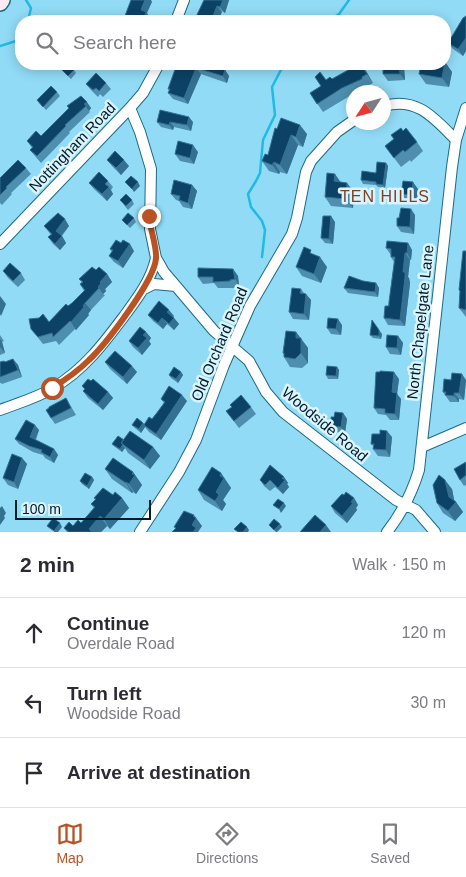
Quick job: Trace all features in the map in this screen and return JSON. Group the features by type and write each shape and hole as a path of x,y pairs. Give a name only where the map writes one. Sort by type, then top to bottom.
{"street":[{"path":"178,15 184,0"},
{"name":"Nottingham Road","path":"0,244 130,108 143,93 155,70"},
{"path":"391,105 404,104 419,108 430,114 456,140"},
{"name":"Woodside Road","path":"130,108 140,132 151,169 152,187 149,216 156,258 164,272 214,331 249,361 266,392 283,412 389,494 416,510 435,532"},
{"name":"North Chapelgate Lane","path":"387,532 406,505 418,470 452,167 456,140 466,108"},
{"name":"Old Orchard Road","path":"140,532 179,472 196,440 232,346 257,291 292,234 306,172 311,161 337,132 346,126"},
{"path":"0,410 52,388 78,371 99,350 144,289 153,270 156,258"},
{"path":"144,289 154,284 176,286"},
{"path":"422,447 466,428"}],"building":[{"path":"131,0 145,0 141,10 146,12 145,15 125,15"},
{"path":"204,0 223,0 220,7 217,6 213,15 197,15"},
{"path":"466,16 466,38 458,49 451,45 451,38"},
{"path":"62,70 74,70 68,76"},
{"path":"175,70 195,70 184,98 168,93 170,89 168,89"},
{"path":"203,70 225,70 223,76"},
{"path":"348,70 365,70 367,74 362,79 346,85 317,104 310,93 321,86 315,77 320,72 326,80 330,77 332,79"},
{"path":"383,70 400,70 400,74 383,74"},
{"path":"420,70 444,70 442,78 419,74"},
{"path":"96,73 106,83 99,91 96,88 93,90 86,84"},
{"path":"51,86 57,92 43,107 37,100"},
{"path":"81,96 87,102 84,104 86,106 65,125 37,156 30,150 33,147 27,141 36,131 41,136 69,108 67,106"},
{"path":"160,110 189,117 187,125 170,122 169,125 157,122"},
{"path":"281,118 300,125 296,137 291,135 280,165 274,162 272,165 262,161 265,154 268,155 275,128 277,129"},
{"path":"401,128 403,131 406,128 417,142 394,158 385,146 394,139 391,135"},
{"path":"178,141 193,145 190,158 175,154"},
{"path":"115,151 124,160 116,168 107,160"},
{"path":"18,160 26,168 0,195 0,178"},
{"path":"377,162 386,163 383,185 361,180 362,171 376,173"},
{"path":"99,172 108,181 105,184 109,187 102,194 89,183"},
{"path":"327,173 335,174 334,181 347,183 346,199 325,197"},
{"path":"131,176 138,182 132,189 125,182"},
{"path":"174,180 192,185 188,203 179,200 180,196 171,194"},
{"path":"403,181 413,182 412,195 401,194"},
{"path":"126,194 132,200 126,206 120,200"},
{"path":"401,208 411,209 410,227 397,226 397,218 399,218"},
{"path":"58,213 65,219 56,231 62,236 55,244 48,237 52,234 44,226"},
{"path":"128,213 134,218 127,225 122,220"},
{"path":"323,216 331,216 329,239 321,238"},
{"path":"116,240 121,243 123,240 130,244 118,261 109,256 113,250 110,249"},
{"path":"387,241 408,243 403,272 405,272 405,277 400,320 384,318 385,306 389,306 395,257 391,257 391,249 386,248"},
{"path":"304,247 311,250 310,253 320,257 314,274 296,267"},
{"path":"463,251 466,251 466,310 459,308"},
{"path":"10,263 21,273 13,281 3,271"},
{"path":"92,267 96,270 99,267 107,274 100,282 99,288 71,322 53,337 52,333 38,337 31,329 29,319 39,318 43,314 49,322 66,304 68,306 85,290 80,284 83,282 79,279"},
{"path":"198,268 233,269 235,279 213,282 213,277 198,277"},
{"path":"349,276 376,283 375,292 344,288"},
{"path":"292,288 301,289 300,293 306,294 304,314 289,312"},
{"path":"159,301 169,310 167,312 174,318 169,324 162,318 158,323 148,315"},
{"path":"328,318 338,319 336,329 327,328"},
{"path":"372,320 379,330 379,336 370,335"},
{"path":"140,327 146,332 143,335 147,338 138,348 129,341"},
{"path":"286,331 296,332 296,338 301,338 301,353 295,359 284,357"},
{"path":"387,335 398,336 397,348 386,347"},
{"path":"115,351 132,366 123,377 105,362"},
{"path":"13,359 18,370 0,377 0,362"},
{"path":"327,366 337,367 336,376 326,375"},
{"path":"174,367 181,372 176,379 169,375"},
{"path":"376,372 394,372 392,392 397,393 395,414 385,413 385,409 374,408"},
{"path":"452,373 462,374 459,393 454,393 454,396 445,395 446,392 443,392 444,379 451,380"},
{"path":"88,379 91,381 93,379 108,392 98,404 83,391 85,389 82,386"},
{"path":"169,386 182,395 156,434 144,425 149,417 152,419 165,402 161,399"},
{"path":"241,395 251,407 234,421 226,411 232,407 230,405"},
{"path":"66,398 71,408 51,418 46,410"},
{"path":"335,412 343,413 341,427 331,426 331,417 334,417"},
{"path":"137,418 143,423 139,429 132,425"},
{"path":"26,420 35,425 30,437 54,449 50,457 41,452 42,450 15,439"},
{"path":"380,430 387,431 386,450 373,449 374,444 371,444 372,434 380,434"},
{"path":"130,431 153,447 144,460 121,443"},
{"path":"118,436 124,440 121,443 123,444 120,449 112,444"},
{"path":"12,454 22,458 14,482 3,478"},
{"path":"113,458 135,475 129,484 105,469"},
{"path":"466,462 466,475 460,480 454,469"},
{"path":"270,465 284,477 282,478 285,480 278,488 270,480 265,485 260,480"},
{"path":"212,467 221,473 220,476 224,478 216,492 219,495 215,501 198,490"},
{"path":"85,473 92,477 87,486 80,481"},
{"path":"439,475 445,480 449,497 456,502 448,511 437,503 433,485"},
{"path":"103,488 113,495 115,492 122,498 104,519 100,516 89,529 92,532 69,532 64,528 69,522 73,526 78,520 81,523 95,507 91,504"},
{"path":"346,492 354,498 351,502 353,503 342,516 331,506"},
{"path":"278,499 284,503 279,509 273,505"},
{"path":"184,511 194,515 196,518 192,525 196,528 193,532 172,532 176,528 174,527"},
{"path":"315,515 326,525 320,532 300,532"},
{"path":"53,518 60,523 54,531 47,526"},
{"path":"274,519 280,524 274,530 269,525"},
{"path":"241,522 247,527 243,532 238,532 234,529"}],"waterway":[{"path":"26,0 31,8 29,15"},
{"path":"337,15 349,0"},
{"path":"0,46 15,41"},
{"path":"262,257 265,230 262,221 251,207 248,194 260,173 263,140 275,115 272,87 281,70"}],"district":[{"name":"TEN HILLS","path":"385,196"}],"route":[{"path":"52,388 78,371 99,350 144,289 153,270 156,258 149,216"}]}
